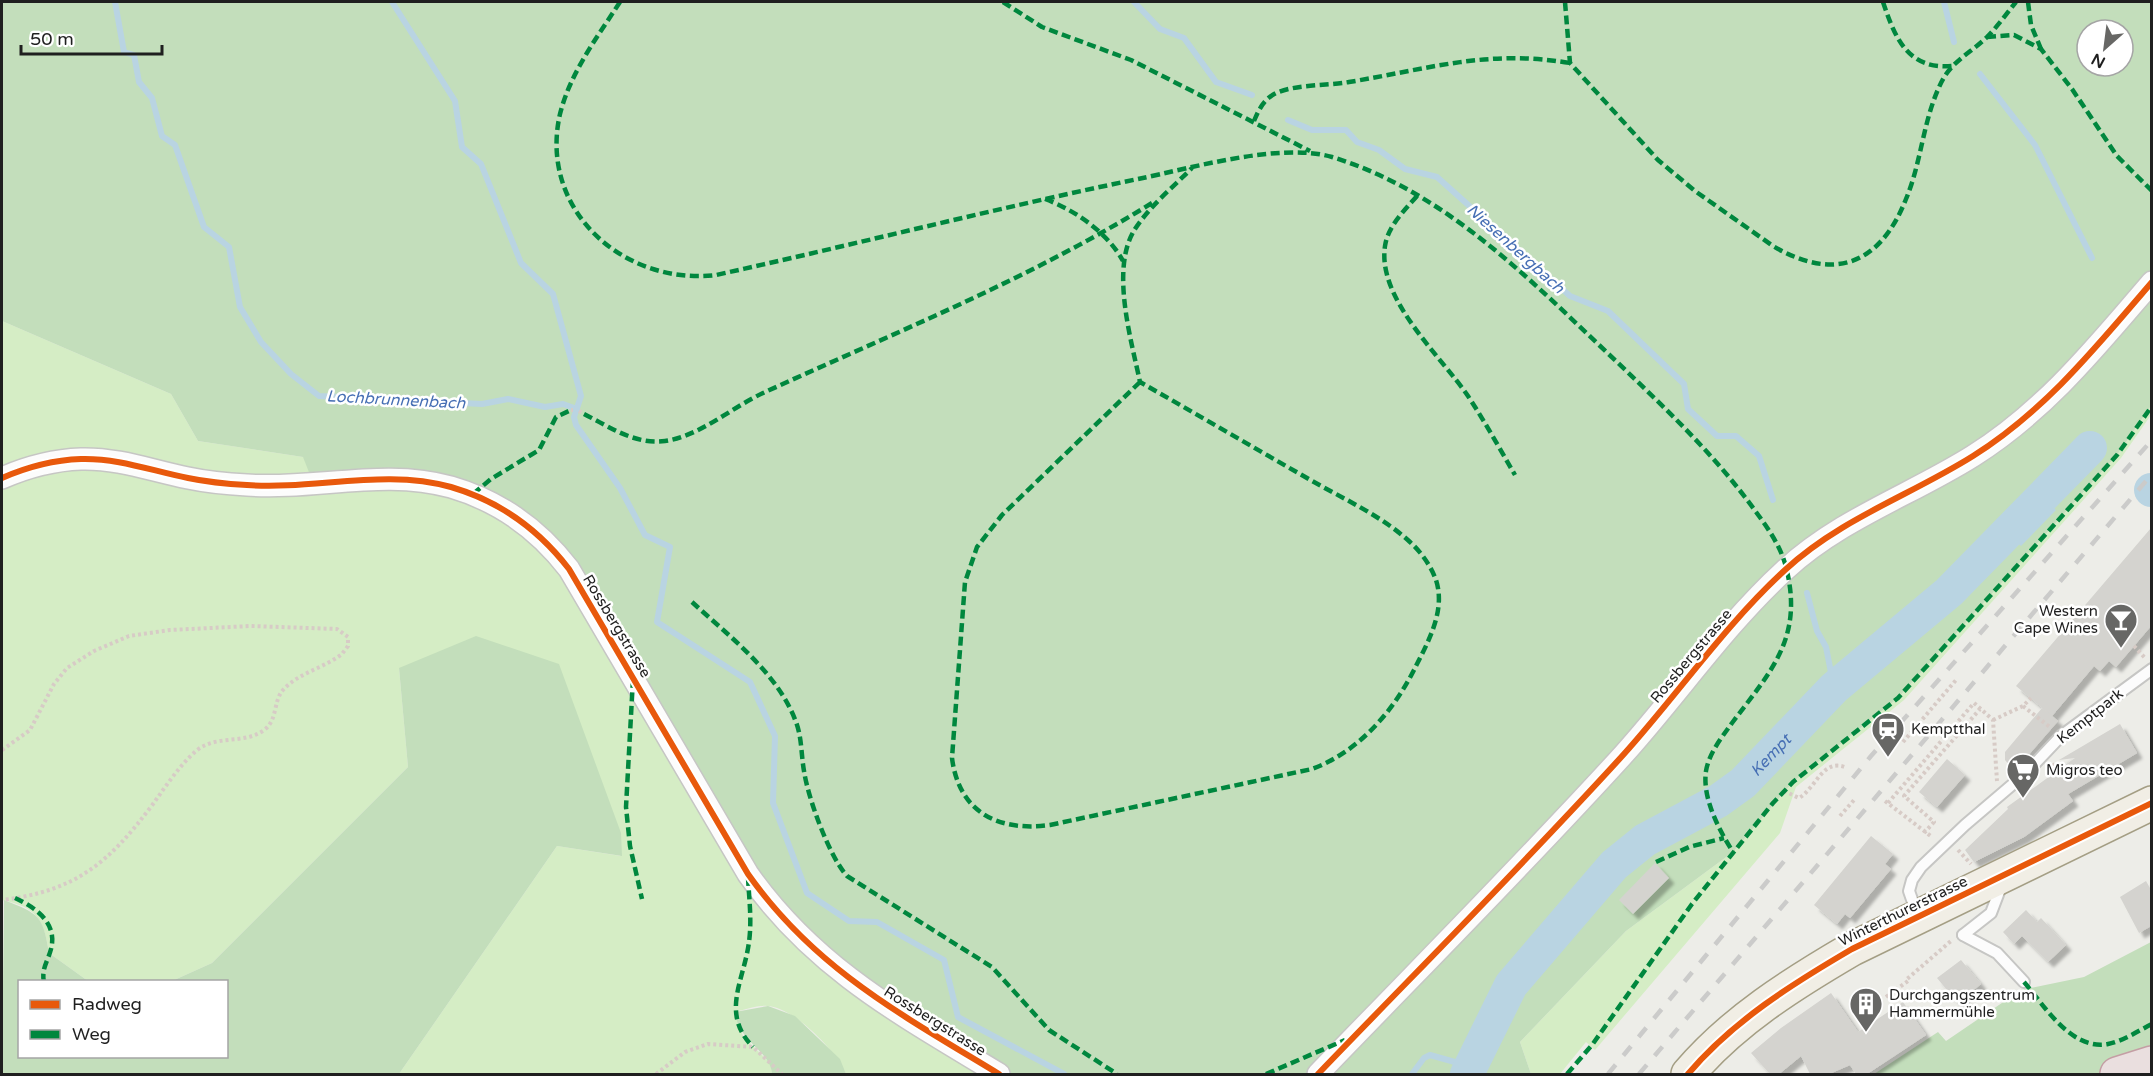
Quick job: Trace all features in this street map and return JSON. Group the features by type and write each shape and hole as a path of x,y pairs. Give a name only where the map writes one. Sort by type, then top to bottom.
{"highway":[{"path":"2117,1074 2151,1063"}],"main road":[{"name":"Winterthurerstrasse","path":"1688,1074 1738,1025 1789,987 1852,949 1918,917 1989,871 2151,803"}],"street":[{"name":"Rossbergstrasse","path":"1318,1074 1601,779 1733,623 1781,574 1805,553 1843,526 1971,457 2011,429 2067,381 2151,282"},
{"name":"Rossbergstrasse","path":"2,478 49,462 95,459 126,462 191,479 249,485 291,486 412,479 453,487 505,511 540,536 569,569 747,874 782,919 838,972 999,1074"}],"lane":[{"name":"Kemptpark","path":"1918,917 1909,898 1910,885 1921,867 2033,766 2061,736 2151,669"},
{"path":"1989,871 1998,900 1991,913 1963,935 1997,953 2024,982"}],"path":[{"path":"2,750 30,730 54,684 67,668 94,651 129,636 170,630 260,626 337,628 348,637 348,646 342,654 284,689 273,719 265,729 243,738 212,742 194,752 138,824 96,866 57,889 35,896 2,900"},
{"path":"1903,742 1956,680"},
{"path":"1993,720 2023,706 2031,698"},
{"path":"1989,871 1963,852 1924,833 1887,802 1974,703 1993,720 1998,797"},
{"path":"2023,706 2061,736"},
{"path":"1924,833 1934,822 1904,796 1980,709"},
{"path":"1784,791 1799,798 1827,768 1841,765 1848,768"},
{"path":"2057,767 2060,772"},
{"path":"1840,816 1854,800"},
{"path":"1886,997 1908,981 1907,979 1952,941"},
{"path":"656,1074 686,1052 708,1044 753,1047 782,1074"}],"green space":[{"path":"2,2 2151,2 2151,406 2117,455 1898,698 1793,782 1733,852 1626,931 1520,1042 1531,1074 999,1074 782,919 557,554 453,487 314,485 303,457 198,441 171,394 2,321"},
{"path":"2,321 171,394 198,441 303,457 505,511 999,1074 846,1074 824,1043 801,1022 778,1008 763,1006 735,1012 743,1036 771,1064 772,1074 399,1074 557,846 621,856 399,668 408,767 212,963 174,980 87,980 49,953 41,924 31,911 2,900"},
{"path":"2151,406 2151,415 2121,458 1904,700 1796,787 1780,833 1595,1050 1586,1042 1560,1074 1531,1074 1520,1042 1626,931 1733,852 1793,782 1898,698 2117,455"},
{"path":"476,636 559,664 621,833 622,856 557,846 399,1074 2,1074 4,900 32,913 41,923 49,953 87,980 18,980 18,1058 228,1058 228,980 174,980 212,963 408,767 399,668"},
{"path":"2151,942 2151,1074 1874,1074 1938,1032 1946,1041 2021,990 2084,977"},
{"path":"768,1006 795,1016 840,1059 846,1074 772,1074 766,1059 742,1031 735,1012"}],"water":[{"path":"2031,486 2056,510 2021,546 1996,522"}],"building":[{"path":"2151,528 2151,626 2116,667 2109,661 2100,671 2094,666 2052,716 2058,721 2019,766 2010,766 2005,760 2005,752 2042,708 2051,715 2016,686"},
{"path":"2120,724 2137,753 2068,794 2073,801 2024,837 1974,862 1965,850 2008,809 2007,807 2075,758 2059,760"},
{"path":"1947,759 1965,775 1937,807 1919,792"},
{"path":"1871,836 1893,854 1885,864 1891,869 1850,918 1845,914 1837,924 1814,905"},
{"path":"1655,863 1669,878 1633,914 1619,900"},
{"path":"2146,881 2151,890 2151,926 2139,933 2120,897"},
{"path":"2026,910 2037,922 2041,918 2066,945 2048,962 2022,936 2014,944 2003,932"},
{"path":"1961,960 1981,984 1958,1003 1937,978"},
{"name":"Durchgangszentrum Hammermühle","path":"1831,993 1858,1032 1903,1002 1926,1035 1867,1074 1856,1074 1850,1065 1829,1074 1810,1074 1801,1056 1779,1074 1770,1074 1751,1053 1781,1028"}],"waterway":[{"name":"Lochbrunnenbach","path":"115,2 124,52 134,55 139,82 152,98 162,136 175,145 204,227 229,247 240,307 261,342 291,374 319,396 482,404 508,399 545,407 563,404 577,409"},
{"path":"392,2 455,101 462,147 481,164 521,263 553,294 581,396 574,417 576,425 620,488 645,535 670,547 657,622 750,682 775,736 773,803 807,893 849,921 877,922 944,960 958,1017 1064,1074"},
{"path":"1134,2 1160,29 1184,38 1216,82 1252,95"},
{"path":"1944,2 1954,42"},
{"path":"1980,74 2035,145 2092,258"},
{"name":"Niesenbergbach","path":"1288,120 1312,130 1346,130 1357,142 1379,150 1405,169 1437,177 1570,296 1608,311 1684,384 1688,409 1717,436 1736,436 1759,456 1773,500"},
{"name":"Kempt","path":"1467,1074 1511,985 1614,865 1645,840 1718,801 1743,783 1834,688 1949,592 2090,448"},
{"path":"1807,593 1817,631 1826,647 1834,688"},
{"path":"1412,1074 1424,1058 1430,1055 1469,1066"}],"railway":[{"path":"1608,1074 1871,756 2152,440"},
{"path":"1639,1074 2152,474"}],"marked path":[{"path":"620,2 570,84 560,114 557,149 562,181 575,210 595,235 620,254 650,268 682,275 716,275 1209,163 1262,154 1287,153 1311,153 1332,157 1374,173 1450,216 1486,243 1553,301 1690,434 1741,491 1781,552 1790,592 1791,614 1787,634 1771,670 1716,746 1706,771 1705,781 1709,803 1717,824 1733,852"},
{"path":"1003,2 1042,27 1131,60 1310,151"},
{"path":"1565,2 1570,63 1658,160 1695,191 1773,246 1795,257 1816,263 1835,264 1853,261 1869,252 1883,239 1906,199 1931,110 1942,81 1957,62 1991,33 2016,2"},
{"path":"1883,2 1899,39 1914,57 1924,63 1952,66"},
{"path":"2028,2 2031,25 2041,49"},
{"path":"1987,37 2014,35 2041,49 2072,89 2117,156 2152,191"},
{"path":"1254,121 1268,98 1293,88 1349,82 1485,59 1540,59 1570,63"},
{"path":"1140,382 1002,515 977,547 965,582 952,758 956,777 963,793 984,815 998,821 1014,825 1050,825 1312,769 1329,762 1359,742 1384,716 1405,686 1434,626 1439,603 1436,580 1422,555 1399,533 1364,509 1140,382 1128,325 1123,283 1128,245 1135,229 1148,212 1192,168"},
{"path":"1417,196 1389,232 1385,246 1385,266 1391,286 1413,326 1468,396 1515,475"},
{"path":"1045,199 1068,209 1090,224 1109,241 1123,261"},
{"path":"584,414 623,434 643,440 665,441 691,434 763,393 1009,281 1105,231 1152,203"},
{"path":"1567,1074 1592,1045 1692,904 1773,803 1793,782 1898,698 2117,455 2152,406"},
{"path":"473,494 491,479 539,450 556,417 571,410"},
{"path":"692,602 751,656 765,671 788,704 798,728 806,782 815,811 833,855 847,876 992,967 1049,1030 1117,1074"},
{"path":"633,679 626,807 630,846 642,899"},
{"path":"1656,862 1689,847 1724,838"},
{"path":"748,877 750,934 739,983 736,1009 743,1034 753,1047"},
{"path":"15,898 37,911 51,931 51,949 44,969 44,980"},
{"path":"2024,982 2050,1014 2070,1034 2082,1040 2095,1044 2114,1043 2152,1024"},
{"path":"1266,1074 1345,1040"}],"cycle path":[{"path":"1318,1074 1587,795 1742,614 1785,570 1829,536 1876,508 1949,470 1999,438 2047,398 2069,376 2152,282"},
{"path":"2,478 31,467 50,463 95,459 217,483 240,485 298,485 375,479 426,482 469,493 502,509 545,542 569,569 748,874 774,907 802,937 862,987 999,1074"},
{"path":"1688,1074 1744,1020 1807,976 1852,949 2152,803"}],"place":[{"name":"Western Cape Wines","path":"2121,649"},
{"name":"Kemptthal","path":"1888,758"},
{"name":"Migros teo","path":"2023,799"},
{"name":"Durchgangszentrum Hammermühle","path":"1866,1033"}]}
